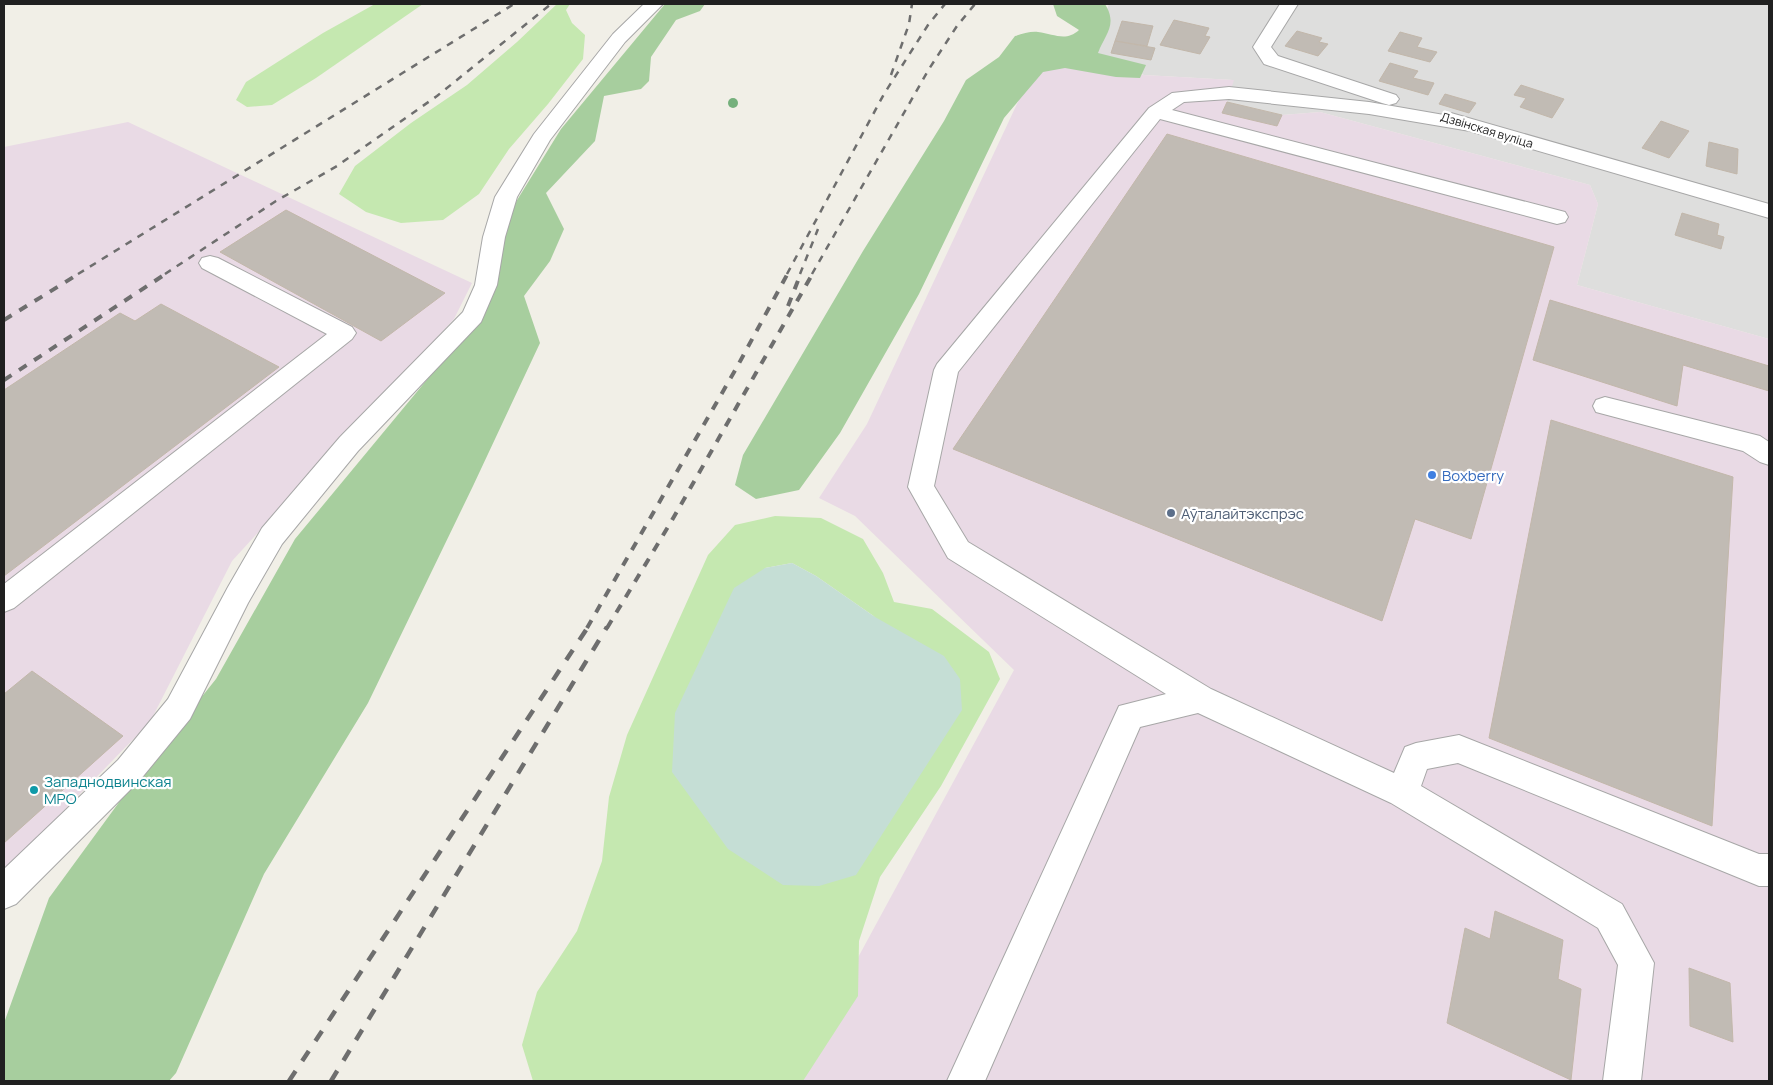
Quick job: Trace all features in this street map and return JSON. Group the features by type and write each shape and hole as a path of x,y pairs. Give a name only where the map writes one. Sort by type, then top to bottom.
{"street":[{"path":"4,892 128,770 179,709 238,595 272,536 349,444 473,316 486,285 494,237 506,197 541,138 619,38 654,4"},
{"name":"Дзвінская вуліца","path":"1290,5 1262,47 1271,60 1469,126 1769,211"},
{"path":"1469,126 1369,108 1229,93 1179,97 1156,112 946,370 921,487 958,550 1200,699 1402,792 1610,916 1636,963 1622,1081"},
{"path":"1156,112 1557,217"},
{"path":"4,600 344,333 210,262"},
{"path":"1605,406 1751,443 1769,454"},
{"path":"966,1081 1130,716 1200,699"},
{"path":"1402,792 1416,757 1459,749 1760,870 1769,870"}],"shaded area":[{"path":"1109,4 1769,4 1769,339 1577,285 1598,204 1590,185 1320,112 1282,115 1227,102 1233,80 1144,75 1090,54"},
{"path":"1038,59 1144,75 1234,80 1227,102 1282,115 1320,112 1590,185 1598,204 1577,285 1769,339 1769,1081 791,1081 1014,670 855,516 819,498 867,424"},
{"path":"128,122 472,283 454,319 232,561 150,722 4,872 4,147"},
{"path":"792,563 816,576 875,617 944,656 960,679 962,710 856,875 819,886 783,885 728,849 672,772 675,713 734,588 765,568"}],"green space":[{"path":"375,4 423,4 316,78 272,105 247,107 236,100 246,82 323,33"},
{"path":"557,4 570,4 566,10 572,23 585,35 583,59 548,104 509,149 479,194 443,220 401,223 366,212 339,194 355,166 411,123 467,85"},
{"path":"665,4 705,4 700,11 676,20 651,57 649,81 641,89 604,96 595,141 546,193 564,229 550,261 524,296 540,343 368,703 264,874 176,1073 169,1081 4,1081 4,1023 49,898 139,775 216,679 295,539 459,341 493,239 561,129"},
{"path":"1053,4 1105,4 1109,11 1110,24 1098,53 1146,65 1140,78 1116,77 1065,68 1043,72 1004,118 919,294 840,433 799,490 756,499 735,485 743,455 863,251 944,121 966,80 999,57 1015,36 1035,32 1069,36 1079,30 1057,16"},
{"path":"775,516 821,518 863,539 883,573 894,602 932,609 989,652 1000,679 941,786 880,877 859,941 858,996 803,1081 533,1081 522,1045 537,992 577,931 602,861 609,797 627,735 708,555 735,525","holes":["792,563 816,576 875,617 765,568"]}],"building":[{"path":"1174,20 1209,28 1205,36 1210,37 1200,54 1160,45"},
{"path":"1122,21 1153,26 1147,46 1115,41"},
{"path":"1297,31 1322,38 1319,42 1328,44 1318,56 1285,46"},
{"path":"1400,32 1422,38 1417,47 1437,52 1430,62 1388,51"},
{"path":"1115,41 1155,48 1151,60 1111,53"},
{"path":"1390,63 1418,71 1413,78 1434,83 1428,95 1379,81"},
{"path":"1521,85 1564,99 1552,118 1520,107 1526,98 1514,95"},
{"path":"1445,94 1476,103 1469,113 1439,104"},
{"path":"1227,102 1282,115 1277,126 1222,113"},
{"path":"1661,121 1689,131 1669,158 1642,148"},
{"path":"1167,134 1554,247 1471,539 1415,519 1382,621 953,449"},
{"path":"1709,142 1738,149 1737,174 1706,166"},
{"path":"286,210 445,293 381,341 220,252"},
{"path":"1682,213 1719,224 1717,235 1724,237 1721,249 1675,235"},
{"path":"1550,300 1769,366 1769,391 1683,365 1677,406 1533,360"},
{"path":"161,304 279,367 4,576 4,390 120,313 135,321"},
{"path":"1551,420 1733,477 1712,826 1489,738"},
{"name":"Западнодвинская МРО","path":"32,671 123,736 4,843 4,694"},
{"path":"1495,911 1563,940 1558,979 1581,989 1571,1080 1447,1023 1465,928 1490,939"},
{"path":"1689,968 1730,983 1733,1042 1690,1026"}],"railway":[{"path":"78,274 514,4"},
{"path":"165,274 276,201 337,166 437,96 551,4"},
{"path":"891,75 909,24 912,4"},
{"path":"787,274 884,94 928,25 945,4"},
{"path":"812,274 929,69 957,26 975,4"},
{"path":"800,274 818,229"},
{"path":"4,320 80,273"},
{"path":"4,380 167,273"},
{"path":"587,628 737,367 788,273"},
{"path":"788,306 801,273"},
{"path":"607,628 671,522 813,273"},
{"path":"289,1081 588,627"},
{"path":"331,1081 607,627"}],"place":[{"name":"Boxberry","path":"1432,475"},
{"name":"Аўталайтэкспрэс","path":"1171,513"},
{"name":"Западнодвинская МРО","path":"34,790"}]}
